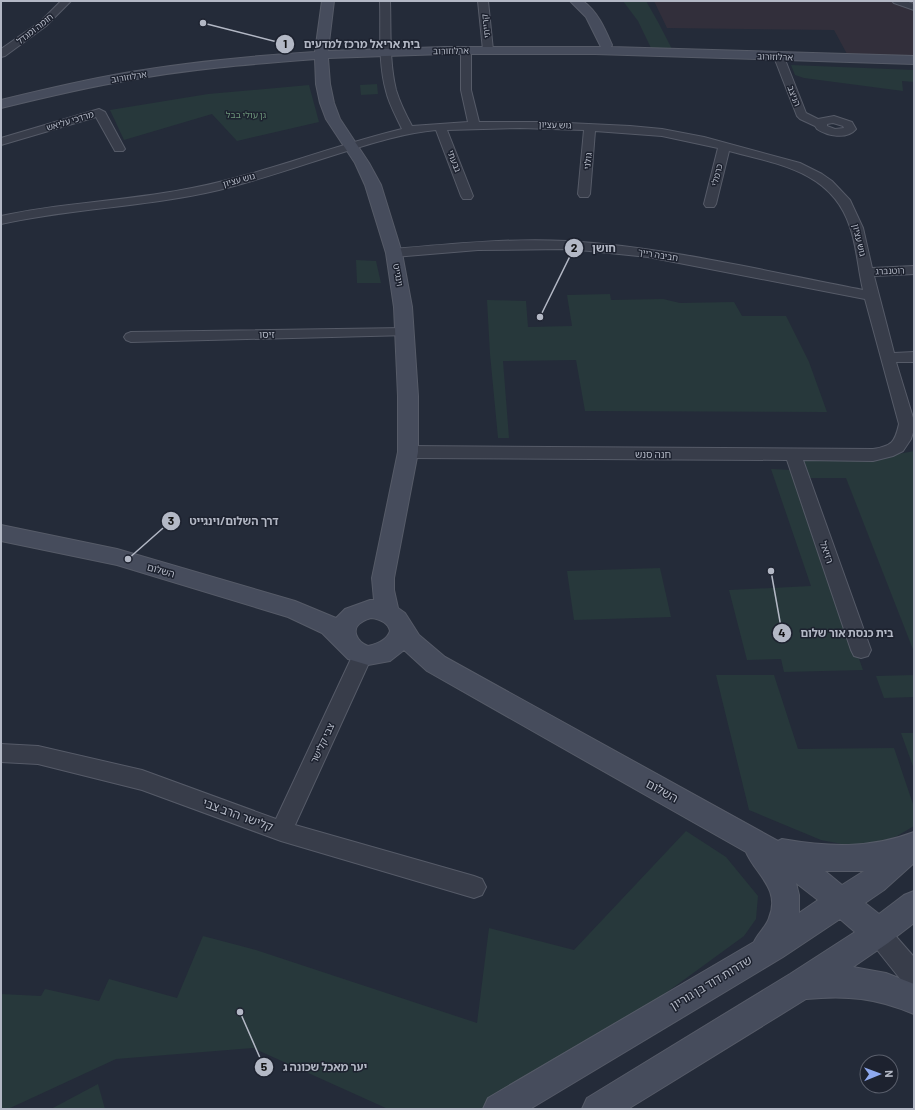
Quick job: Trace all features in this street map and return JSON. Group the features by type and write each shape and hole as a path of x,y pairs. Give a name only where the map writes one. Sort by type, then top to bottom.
{"street":[{"name":"חומה ומגדל","path":"1,54 43,24 66,1"},
{"name":"וינגייט","path":"328,1 321,55 323,84 327,103 333,119 362,162 373,185 394,253 400,289 408,396 408,452 385,563 382,590 393,617"},
{"path":"385,1 386,52 391,89 397,108 408,130"},
{"name":"קרייתי","path":"483,1 488,50"},
{"path":"576,1 593,17 601,48"},
{"path":"897,1 914,8"},
{"path":"910,1 914,3"},
{"name":"ארלוזורוב","path":"1,104 71,87 132,76 227,63 321,55 386,52 601,48 623,51 914,62"},
{"path":"466,51 466,90 474,125"},
{"name":"הניצב","path":"779,57 801,114 804,118 821,124"},
{"name":"מרדכי עליאש","path":"1,142 99,112 119,149"},
{"name":"גוש עציון","path":"1,220 57,208 154,198 205,189 259,175 350,144 408,130 506,124 590,127 649,130 674,134 724,146 793,165 824,181 845,201 852,213 856,225 870,296 907,424 904,439 897,449"},
{"name":"גבעתי","path":"440,127 467,196"},
{"name":"גולני","path":"584,194 590,127"},
{"name":"כרמלי","path":"710,204 724,146"},
{"name":"חביבה רייך","path":"394,253 478,246 564,245 590,247 661,256 870,296"},
{"name":"רוטנברג","path":"866,272 914,270"},
{"name":"זיסו","path":"131,336 404,332"},
{"path":"888,358 914,357"},
{"name":"חנה סנש","path":"408,452 873,455 886,454 897,449"},
{"name":"רזיאל","path":"793,455 861,650"},
{"name":"השלום","path":"1,533 117,557 295,610 316,614 358,612"},
{"name":"וינגייט","path":"358,612 372,594 385,563"},
{"path":"379,609 393,617 401,630 400,636 391,648 364,650 343,634 344,627 348,619 358,612 379,609"},
{"name":"השלום","path":"295,610 330,626 364,650 405,656 436,664"},
{"name":"השלום","path":"393,617 411,642 436,664 759,845 806,873 842,901 878,933"},
{"name":"צבי קלישר","path":"281,831 364,650"},
{"name":"קלישר הרב צבי","path":"1,753 38,755 142,780 281,831 474,887"},
{"path":"759,845 818,859 864,858 887,855 914,844"},
{"name":"שדרות דוד בן גוריון","path":"499,1109 763,952 874,880 914,844"},
{"path":"759,845 775,867 784,888 786,909 780,927 763,952"},
{"path":"598,1109 801,985 878,933 914,905"},
{"path":"878,933 914,976"},
{"path":"801,985 836,981 860,982 894,990 914,999"}],"shaded area":[{"path":"654,1 914,1 914,57 847,54 834,30 667,28"}],"green space":[{"path":"623,1 646,1 672,49 651,48 638,21"},
{"path":"791,65 914,70 914,82 902,81 903,91 804,78 795,75"},
{"path":"377,84 378,94 361,95 360,85"},
{"name":"גן עולי בבל","path":"309,85 319,122 237,141 212,114 124,140 110,110 208,94"},
{"path":"356,260 376,261 381,283 357,283"},
{"path":"610,294 611,300 663,299 680,303 734,302 742,316 786,316 809,362 827,412 585,411 576,360 503,361 509,438 498,438 490,354 487,300 526,301 528,327 572,326 567,295"},
{"path":"914,451 914,652 846,478 807,478 799,459 868,460"},
{"path":"771,469 792,470 863,670 784,672 781,659 747,660 729,590 811,586"},
{"path":"660,568 671,617 574,620 567,571"},
{"path":"716,675 774,675 798,749 894,748 914,807 914,826 897,836 862,848 821,840 749,810"},
{"path":"914,675 914,697 884,698 876,676"},
{"path":"901,733 914,733 914,769"},
{"path":"686,831 726,857 758,896 756,919 744,936 574,1060 499,1109 388,1109 253,1048 116,1059 8,1109 1,1109 1,994 41,996 45,989 99,1001 109,979 177,998 203,936 256,950 477,1023 489,928 574,950"},
{"path":"98,1084 105,1109 51,1109"}],"place":[{"name":"בית אריאל מרכז למדעים","path":"203,23"},
{"name":"חושן","path":"540,317"},
{"name":"דרך השלום/וינגייט","path":"128,559"},
{"name":"בית כנסת אור שלום","path":"771,571"},
{"name":"יער מאכל שכונה ג","path":"240,1012"}]}
